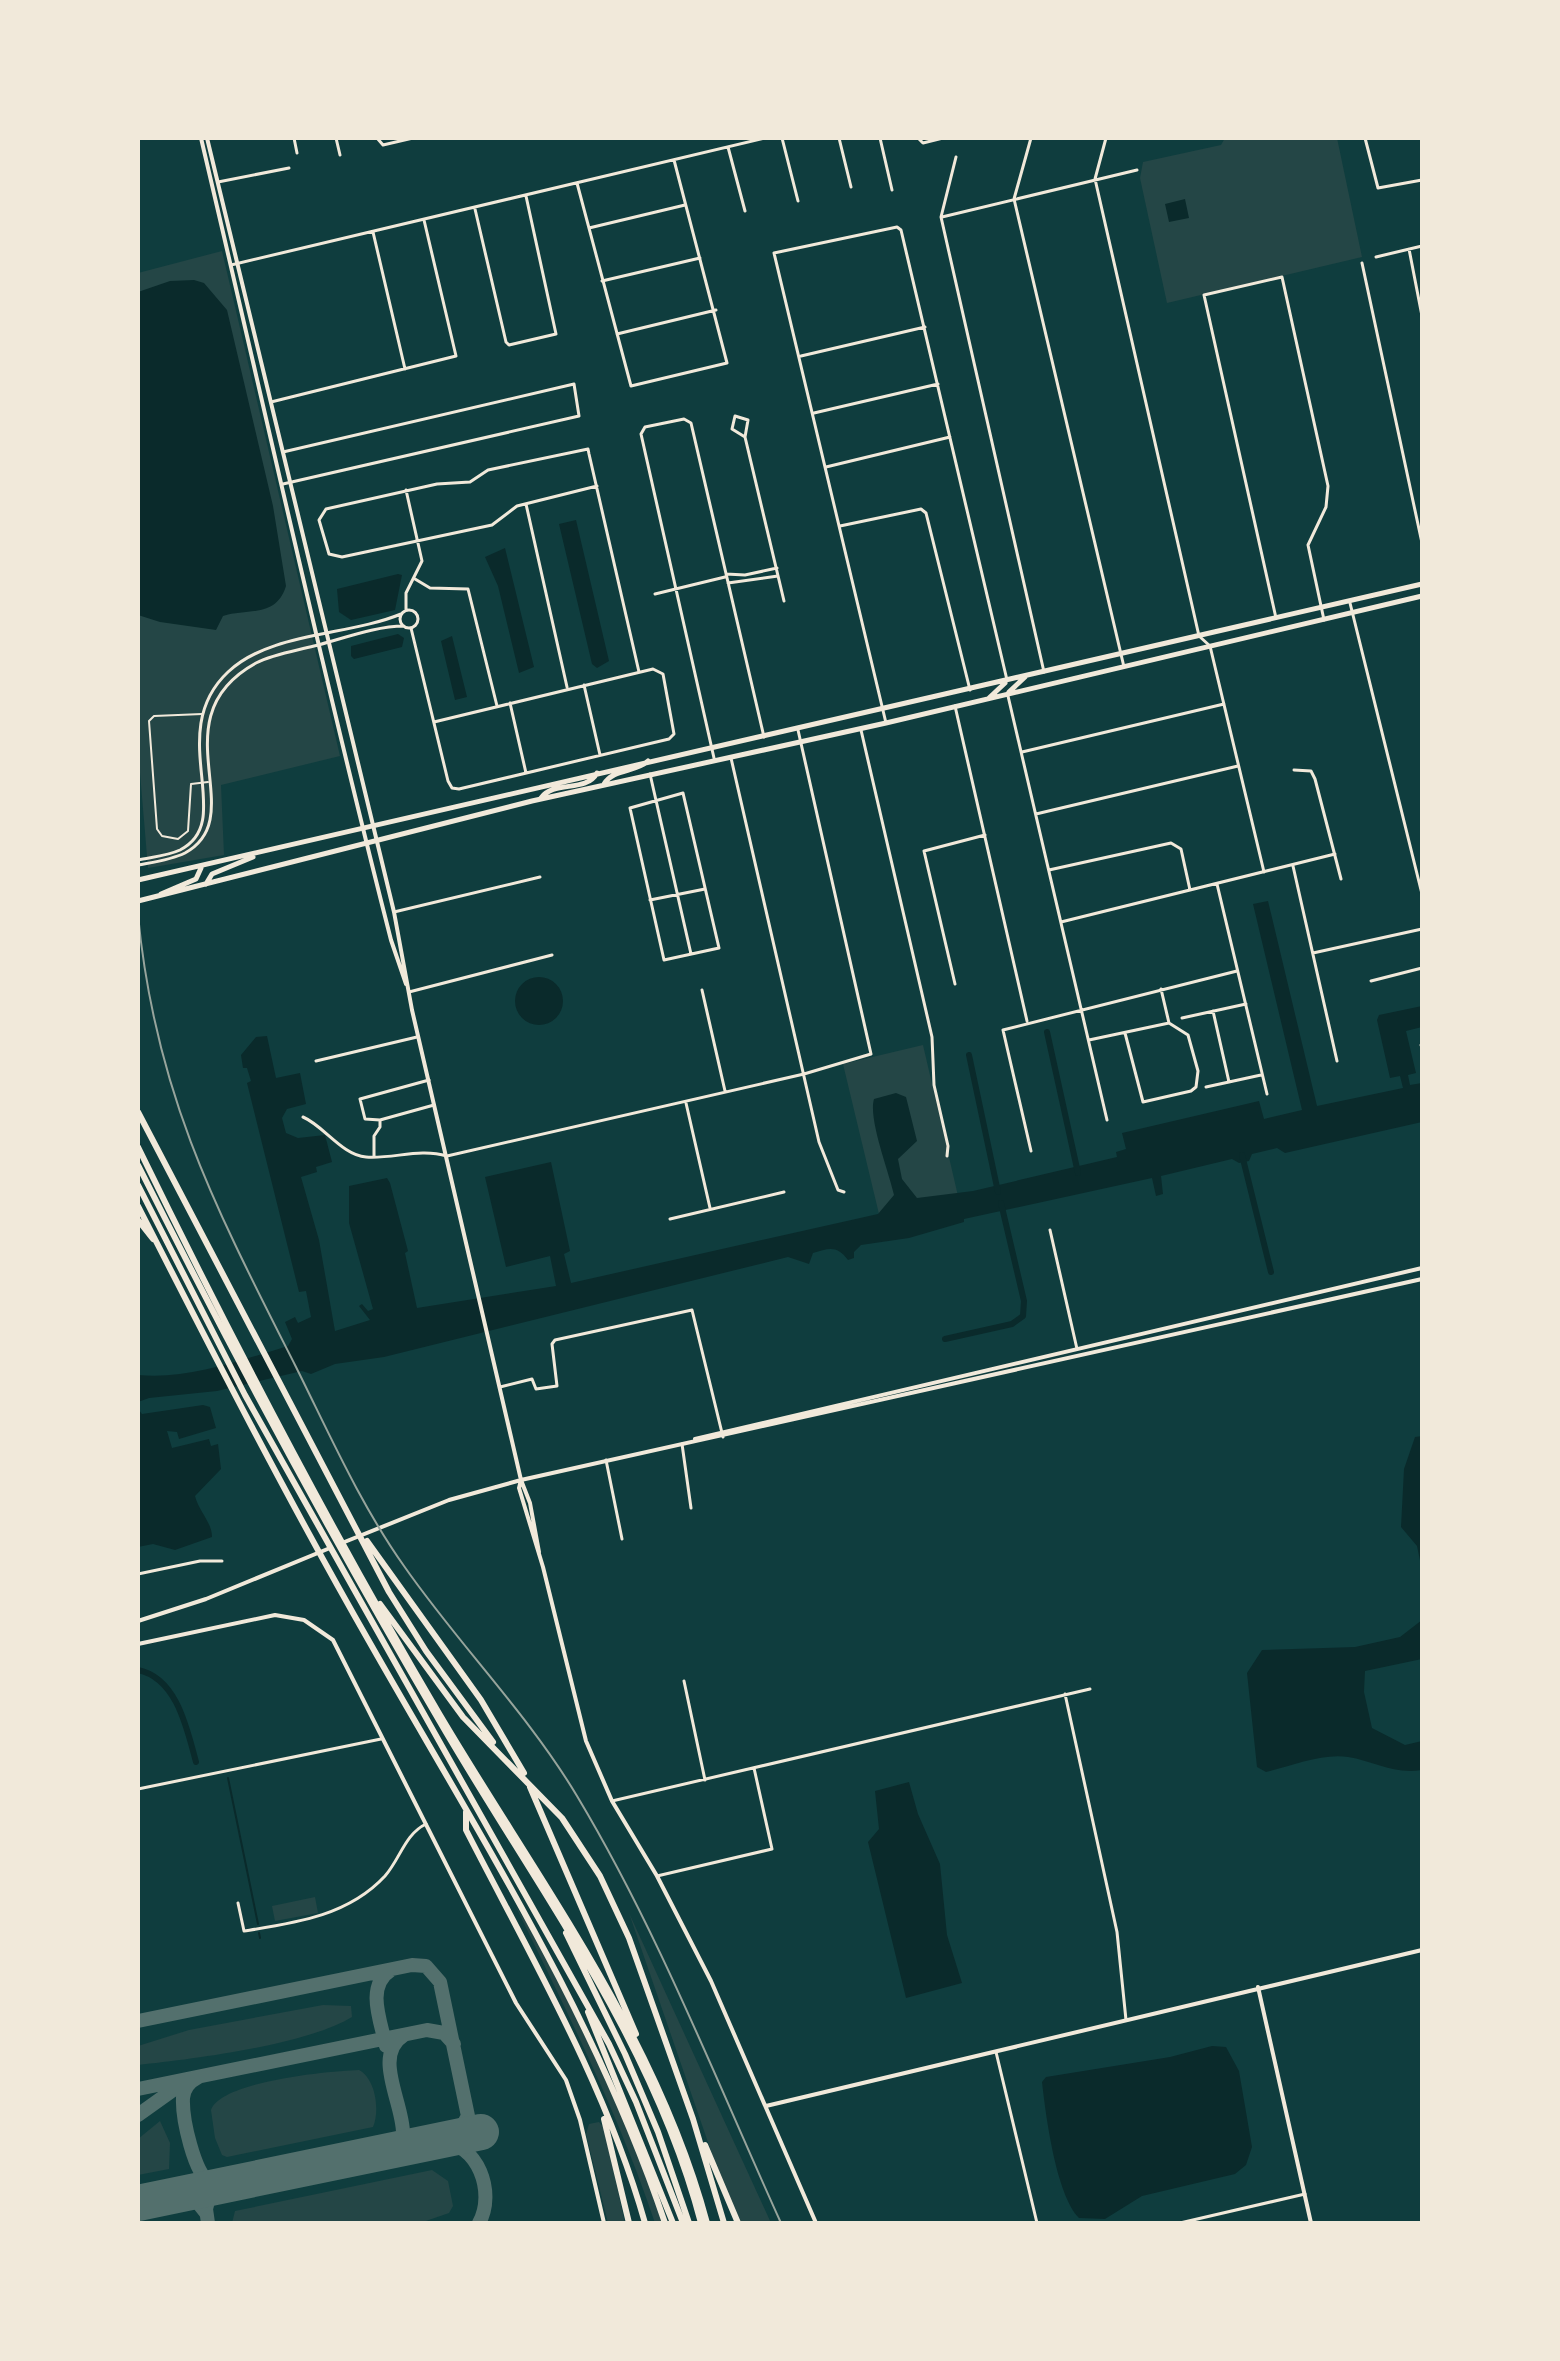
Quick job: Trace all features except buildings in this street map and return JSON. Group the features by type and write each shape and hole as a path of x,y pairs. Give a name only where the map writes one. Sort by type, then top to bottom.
{"highway":[{"path":"138,1112 280,1388 409,1625 503,1754"},
{"path":"138,1147 236,1354 279,1480 556,1967 588,2031 665,2223"},
{"path":"138,1165 236,1354"},
{"path":"138,1185 225,1356 596,1970 647,2064"},
{"path":"138,1206 216,1357 249,1394 440,1724 564,1925 623,2028 673,2136 704,2223"},
{"path":"138,1220 156,1241"},
{"path":"249,1394 572,1976 636,2102 683,2223"},
{"path":"351,1517 504,1735 546,1823 681,2140 704,2223"},
{"path":"360,1576 456,1708 562,1818 600,1876 629,1938 693,2119 724,2223"},
{"path":"466,1808 466,1830 592,2082 624,2158 645,2223"},
{"path":"564,1925 570,1948 600,2000 658,2132 689,2223"},
{"path":"572,1976 623,2093 673,2223"},
{"path":"592,2082 614,2152 629,2223"},
{"path":"693,2119 738,2223"}],"main road":[{"path":"138,880 201,868 373,824 712,746 798,730 1422,584"},
{"path":"138,901 650,773 886,723 1422,596"},
{"path":"1007,694 1026,676"},
{"path":"989,699 1007,681"},
{"path":"604,784 613,774 641,767 649,760"},
{"path":"541,799 547,791 591,782 597,773"},
{"path":"206,884 212,874 234,868 261,853"},
{"path":"160,895 167,888 196,879 201,868"}],"street":[{"path":"201,138 283,484 315,638 401,978 408,989"},
{"path":"207,138 324,635 394,912 408,989 521,1480 519,1488 539,1552 574,1703 586,1741 612,1801 657,1876 711,1981 816,2223"},
{"path":"294,138 297,153"},
{"path":"336,138 340,155"},
{"path":"377,138 379,144 413,138"},
{"path":"231,265 765,138"},
{"path":"782,138 798,201"},
{"path":"839,138 851,187"},
{"path":"880,138 892,190"},
{"path":"918,138 923,143 943,138"},
{"path":"1031,138 1014,199 1124,667"},
{"path":"1106,138 1095,179 1199,636 1210,646 1264,872"},
{"path":"1375,138 1365,139 1378,188 1422,180"},
{"path":"728,147 745,211"},
{"path":"956,157 941,217 1044,672"},
{"path":"577,183 631,386 727,363 716,310 674,160"},
{"path":"218,182 289,168"},
{"path":"941,217 1137,170"},
{"path":"475,209 509,345 556,334 526,196"},
{"path":"589,228 685,205"},
{"path":"271,402 456,356 424,220"},
{"path":"886,723 774,253 897,227 901,230 1007,681"},
{"path":"373,231 405,369"},
{"path":"1376,257 1422,246"},
{"path":"1409,249 1422,316"},
{"path":"601,281 700,258"},
{"path":"1362,263 1422,543"},
{"path":"1276,618 1204,295 1282,277 1328,486 1326,507 1308,545 1324,620"},
{"path":"617,334 716,310"},
{"path":"801,356 925,327"},
{"path":"283,452 574,384 579,416 283,484"},
{"path":"814,413 938,384"},
{"path":"745,437 732,429 735,416 748,420 745,437 784,601"},
{"path":"714,758 642,430 689,419 764,737"},
{"path":"826,467 950,437"},
{"path":"597,486 517,506 492,525 334,558 326,549 319,520 326,509 406,490 470,482 488,470 588,449 597,486 639,672"},
{"path":"406,490 422,561 406,593 406,610"},
{"path":"526,504 567,689"},
{"path":"840,526 921,509 926,513 970,690"},
{"path":"655,594 726,575 777,568"},
{"path":"758,572 760,580"},
{"path":"728,583 778,576"},
{"path":"415,579 430,588 468,589 497,706"},
{"path":"1349,600 1355,612 1422,894"},
{"path":"138,862 176,852 194,839 206,813 197,753 202,714 221,679 245,659 271,647 366,625 406,610"},
{"path":"406,610 418,616 411,628 434,722 452,788 601,756 669,739 674,734 663,674 659,670 639,672 434,722"},
{"path":"401,614 404,626"},
{"path":"384,619 386,629"},
{"path":"366,625 368,633"},
{"path":"138,862 178,856 201,841 213,814 207,733 224,691 246,670 265,659 326,643 386,629 411,628"},
{"path":"584,685 601,756"},
{"path":"1007,694 1107,1120"},
{"path":"510,703 526,773"},
{"path":"1022,752 1224,704"},
{"path":"955,706 1027,1021"},
{"path":"861,728 932,1037 934,1085 948,1146 947,1156"},
{"path":"303,1117 319,1124 349,1151 363,1157 431,1151 447,1156 804,1074 871,1054 798,730"},
{"path":"730,755 822,1149 838,1190 844,1192"},
{"path":"1036,814 1238,766"},
{"path":"1294,770 1311,771 1341,879"},
{"path":"650,773 691,954"},
{"path":"683,793 719,948 664,960 630,808 656,800 683,793"},
{"path":"955,984 924,851 985,835"},
{"path":"1049,870 1171,843 1178,845 1190,890"},
{"path":"1061,922 1335,854"},
{"path":"1293,865 1337,1061"},
{"path":"394,912 540,877"},
{"path":"1217,884 1267,1094"},
{"path":"650,900 705,889"},
{"path":"1313,953 1422,929"},
{"path":"408,989 552,955"},
{"path":"1371,981 1422,968"},
{"path":"1031,1151 1003,1030 1027,1021 1075,1013 1082,1008 1237,971"},
{"path":"1125,1033 1143,1102 1191,1091 1198,1083 1198,1071 1188,1035 1169,1023 1161,989"},
{"path":"702,990 725,1092"},
{"path":"1182,1018 1246,1004"},
{"path":"1213,1011 1229,1082"},
{"path":"1089,1040 1169,1023"},
{"path":"316,1061 419,1037"},
{"path":"1206,1087 1262,1075"},
{"path":"429,1080 360,1099 365,1119 380,1120 435,1104"},
{"path":"685,1101 710,1208"},
{"path":"374,1156 374,1136 380,1127 380,1120"},
{"path":"670,1219 784,1192"},
{"path":"1050,1230 1077,1349"},
{"path":"682,1444 722,1430 1422,1268"},
{"path":"138,1621 299,1561 449,1500 521,1480 1422,1279"},
{"path":"500,1387 532,1379 536,1389 557,1386 552,1348 555,1340 692,1310 723,1437"},
{"path":"1123,1346 1138,1335"},
{"path":"938,1389 950,1378"},
{"path":"682,1444 691,1508"},
{"path":"606,1460 622,1539"},
{"path":"138,1574 200,1561 222,1561"},
{"path":"138,1644 263,1616 299,1618 320,1628 336,1645 516,2003 551,2052 569,2087 604,2223"},
{"path":"684,1681 705,1780"},
{"path":"612,1801 1090,1689"},
{"path":"1065,1694 1117,1932 1122,1963 1121,1995 1127,2021"},
{"path":"138,1789 384,1738"},
{"path":"657,1876 772,1849 754,1768"},
{"path":"238,1903 244,1931 317,1917 350,1904 384,1876 410,1836 427,1824"},
{"path":"766,2106 1422,1950"},
{"path":"1257,1987 1311,2223"},
{"path":"996,2051 1037,2223"},
{"path":"1180,2223 1305,2194"}],"lane":[{"path":"202,714 154,716 149,721 157,829 162,836 178,839 188,831 191,784 210,781"}],"shaded area":[{"path":"1225,138 1337,138 1362,257 1167,303 1140,178 1143,162 1221,145"},
{"path":"1185,199 1189,218 1169,222 1165,204"},
{"path":"222,251 340,756 221,785 224,855 148,868 138,749 138,273"},
{"path":"194,280 204,283 227,310 273,506 286,586 276,603 260,610 223,616 216,630 160,622 138,615 138,292 170,281"},
{"path":"576,520 609,661 597,668 592,664 559,524"},
{"path":"505,548 534,667 519,673 498,586 485,557"},
{"path":"402,575 395,610 351,620 339,612 337,589"},
{"path":"398,634 404,638 402,647 354,659 351,656 351,646"},
{"path":"452,636 467,697 455,700 441,641"},
{"path":"1268,901 1317,1106 1403,1088 1400,1076 1390,1078 1377,1020 1379,1015 1422,1006 1422,1027 1406,1031 1416,1073 1408,1075 1410,1085 1422,1083 1422,1122 1285,1153 1277,1148 1252,1154 1249,1161 1239,1163 1232,1159 1161,1176 1163,1194 1156,1196 1152,1178 964,1219 964,1222 909,1238 861,1245 854,1252 854,1258 848,1260 832,1249 813,1253 809,1264 788,1257 384,1357 335,1364 311,1374 302,1371 217,1391 149,1398 138,1402 138,1375 195,1372 288,1346 292,1339 285,1322 295,1317 298,1323 311,1317 306,1291 299,1292 247,1083 251,1081 247,1068 243,1068 241,1055 256,1037 267,1036 276,1078 300,1073 306,1104 287,1109 282,1118 286,1133 298,1138 325,1135 332,1162 316,1167 317,1172 301,1177 319,1240 335,1331 370,1320 359,1306 362,1304 368,1311 373,1309 349,1223 349,1186 387,1178 390,1183 408,1251 405,1253 417,1308 556,1286 550,1256 506,1267 485,1177 551,1162 570,1251 564,1254 571,1283 878,1214 894,1195 876,1132 874,1099 896,1093 906,1097 917,1141 898,1159 902,1179 917,1198 973,1191 1117,1157 1116,1152 1126,1149 1122,1133 1259,1101 1264,1119 1302,1110 1253,904"},
{"path":"539,977 556,984 563,1001 556,1018 539,1025 522,1018 515,1001 522,984"},
{"path":"923,1045 958,1196 879,1214 843,1064"},
{"path":"203,1405 210,1407 216,1428 179,1439 177,1432 167,1431 172,1448 209,1439 211,1446 218,1444 221,1469 195,1496 212,1537 175,1550 153,1544 138,1547 138,1409 142,1414"},
{"path":"1422,1436 1422,1570 1417,1546 1401,1527 1404,1469 1415,1437"},
{"path":"1422,1620 1422,1659 1365,1671 1364,1692 1372,1728 1405,1745 1422,1741 1422,1770 1393,1769 1338,1756 1266,1772 1257,1767 1247,1673 1262,1650 1355,1647 1400,1637"},
{"path":"909,1782 918,1814 940,1864 947,1935 962,1983 906,1998 868,1842 879,1829 875,1791"},
{"path":"315,1897 318,1913 275,1921 272,1906"},
{"path":"515,1905 560,1980 600,2059 663,2223 655,2223 608,2101"},
{"path":"629,1913 771,2223 737,2223"},
{"path":"323,2005 351,2006 352,2017 332,2027 279,2043 218,2055 138,2065 138,2046 189,2030"},
{"path":"1212,2046 1226,2047 1239,2071 1252,2147 1246,2165 1235,2174 1142,2196 1105,2219 1079,2218 1071,2207 1058,2174 1042,2082 1046,2077 1170,2057"},
{"path":"359,2070 369,2080 375,2096 373,2127 227,2157 222,2155 215,2138 211,2110 219,2100 234,2092 278,2080"},
{"path":"160,2121 170,2143 169,2169 138,2175 138,2139"},
{"path":"599,2122 604,2128 625,2223 608,2223 586,2134 589,2124"},
{"path":"432,2170 448,2181 453,2206 449,2213 420,2223 232,2223 235,2211"}],"waterway":[{"path":"1047,1032 1078,1173"},
{"path":"969,1055 998,1192"},
{"path":"1242,1155 1271,1272"},
{"path":"945,1339 1012,1324 1023,1316 1024,1301 1001,1203"},
{"path":"138,1670 151,1675 171,1694 184,1720 196,1762"},
{"path":"228,1778 258,1924"},
{"path":"259,1933 260,1938"}],"taxiway":[{"path":"138,2021 412,1965 426,1966 440,1982 468,2116 458,2134 430,2143"},
{"path":"386,2046 377,1995 383,1977 391,1970"},
{"path":"138,2089 427,2030 444,2033 454,2044"},
{"path":"382,2153 397,2143 403,2133 390,2054 404,2035"},
{"path":"197,2078 187,2086 183,2098 194,2158 211,2184 233,2183"},
{"path":"138,2115 180,2085"},
{"path":"440,2142 465,2150 480,2171 485,2198 479,2223"},
{"path":"208,2223 206,2209 209,2197 229,2185"},
{"path":"175,2195 194,2198 206,2213"}],"runway":[{"path":"138,2203 481,2132"}],"railway":[{"path":"138,915 146,979 174,1094 193,1148 240,1254 373,1518 425,1595 558,1766 606,1847 685,2006 781,2223"}]}
